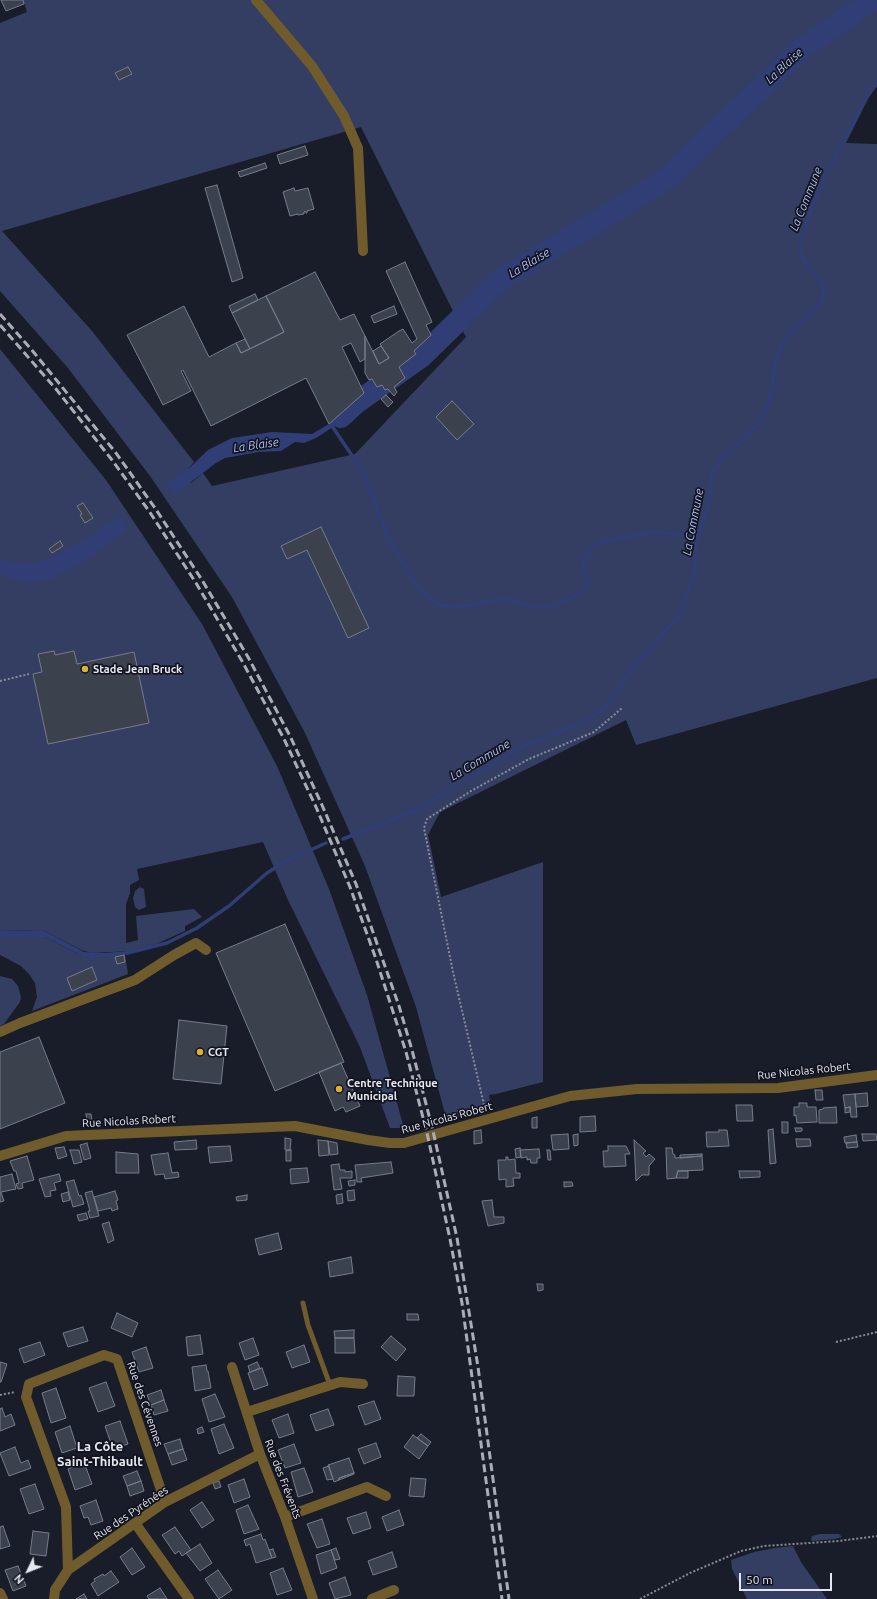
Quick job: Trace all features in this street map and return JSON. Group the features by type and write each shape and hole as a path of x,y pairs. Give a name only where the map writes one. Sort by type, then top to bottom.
{"street":[{"path":"256,0 312,66 344,116 353,136 358,148 363,251"},
{"path":"0,1032 20,1023 135,980 174,955 196,944 206,950"},
{"name":"Rue Nicolas Robert","path":"0,1156 66,1136 295,1126 376,1141 404,1143 577,1096 637,1089 778,1088 877,1075"},
{"name":"Rue des Cévennes","path":"26,1397 29,1384 104,1355 117,1359 165,1502"},
{"name":"Rue des Frévents","path":"232,1367 260,1454 285,1517 313,1599"},
{"path":"247,1412 340,1382 363,1384"},
{"path":"26,1397 66,1507 68,1570"},
{"name":"Rue des Pyrénées","path":"54,1599 55,1590 68,1570 165,1502 260,1454"},
{"path":"285,1517 367,1487 386,1496"},
{"path":"135,1523 189,1599"},
{"path":"372,1599 394,1590"},
{"path":"0,1593 3,1599"}],"lane":[{"path":"303,1303 308,1325 330,1385"}],"path":[{"path":"0,681 29,674"},
{"path":"488,1119 450,957 424,828 427,819 471,791 529,759 594,732 622,708"},
{"path":"836,1342 877,1332"},
{"path":"0,1395 15,1392 26,1397"},
{"path":"640,1599 690,1573 741,1551 764,1546 839,1541 877,1536"}],"shaded area":[{"path":"23,0 877,0 877,86 874,87 846,143 877,144 877,678 636,745 626,720 440,812 428,835 441,897 543,862 543,1082 489,1095 491,1108 447,1121 416,1007 365,866 305,733 232,597 150,476 68,368 0,291 0,23 27,12","holes":["361,127 466,337 355,454 212,486 203,473 191,483 188,469 194,462 92,331 2,231"]},
{"name":"Stade Jean Bruck","path":"0,349 106,480 202,624 277,766 329,889 367,995 404,1128 390,1128 360,1047 288,900 263,842 137,869 139,880 130,885 130,893 126,904 126,943 138,940 136,916 194,909 202,917 185,926 185,931 156,944 130,951 91,953 81,950 43,930 0,931"},
{"path":"140,887 144,889 146,907 139,910 135,907 133,898 135,891"},
{"path":"0,937 45,937 78,954 125,955 128,974 32,1011 37,997 35,983 21,966 0,955"},
{"path":"0,976 12,979 18,986 21,997 20,1002 4,1024 0,1026"},
{"path":"820,1534 839,1534 842,1537 812,1541 812,1536"},
{"path":"793,1546 801,1562 827,1599 747,1599 732,1569 731,1560 754,1552"}],"water":[{"path":"364,392 364,398 333,427 316,438 304,443 295,442 281,451 259,452 225,458 216,463 174,495 167,483 188,469 208,450 232,438 272,432 312,434 329,424"},
{"path":"119,516 128,529 83,562 51,579 24,583 0,574 0,559 19,563 40,562 49,559 87,538"},
{"path":"43,930 84,952 103,953 130,951 131,954 90,958 78,954 45,937 0,937 0,931"}],"building":[{"path":"1,0 23,0 24,4 6,11"},
{"path":"128,67 132,74 119,80 115,73"},
{"path":"305,146 308,155 280,164 277,155"},
{"path":"265,163 267,168 240,177 238,172"},
{"path":"217,185 243,278 232,282 205,188"},
{"path":"294,188 295,191 308,188 314,209 307,211 307,213 305,211 304,214 290,216 283,192"},
{"path":"405,262 432,322 426,325 431,335 414,351 416,354 399,367 405,378 394,387 397,392 394,396 388,389 385,390 382,385 377,387 372,379 369,380 365,373 365,336 379,364 389,358 380,344 399,331 403,329 412,343 417,339 386,271"},
{"path":"315,272 340,320 354,314 365,336 365,359 360,362 351,343 342,347 364,393 329,424 306,378 211,426 183,370 181,371 191,391 163,405 127,335 184,306 209,357 236,343 241,353 284,332 266,296"},
{"path":"255,294 258,300 232,313 229,306"},
{"path":"266,296 284,332 250,349 232,313"},
{"path":"394,306 397,314 374,323 371,316"},
{"path":"245,339 250,349 241,353 236,343"},
{"path":"381,346 389,358 379,364 373,351"},
{"path":"386,395 393,402 388,407 381,399"},
{"path":"452,401 474,424 457,440 436,417"},
{"path":"83,503 93,518 85,523 77,506"},
{"path":"321,527 369,628 348,638 307,550 287,559 281,546"},
{"path":"60,541 63,546 52,553 49,549"},
{"path":"54,651 55,655 74,651 77,664 134,652 149,723 48,744 33,674 42,672 38,654"},
{"path":"285,924 344,1062 275,1091 216,953"},
{"path":"124,955 125,962 117,964 115,957"},
{"path":"92,967 97,980 72,991 67,978"},
{"name":"CGT","path":"179,1020 227,1026 221,1084 173,1079"},
{"path":"39,1037 65,1103 0,1129 0,1052"},
{"name":"Centre Technique Municipal","path":"341,1063 360,1106 346,1112 343,1107 335,1111 319,1072"},
{"path":"815,1090 822,1090 823,1100 816,1100"},
{"path":"867,1093 868,1106 856,1107 855,1094"},
{"path":"855,1094 857,1117 851,1117 850,1107 845,1108 843,1095"},
{"path":"799,1103 807,1103 807,1107 816,1107 817,1122 797,1123 796,1115 794,1116 794,1107 799,1107"},
{"path":"736,1105 752,1105 753,1121 737,1121"},
{"path":"836,1107 837,1123 819,1123 819,1110 823,1108"},
{"path":"850,1107 850,1112 845,1113 845,1108"},
{"path":"86,1114 91,1114 92,1121 87,1121"},
{"path":"595,1116 596,1131 580,1132 580,1117"},
{"path":"537,1117 537,1128 532,1128 532,1118"},
{"path":"782,1122 788,1122 788,1133 782,1133"},
{"path":"795,1128 802,1128 802,1131 796,1132"},
{"path":"773,1129 776,1163 770,1164 768,1130"},
{"path":"481,1130 482,1143 474,1144 474,1131"},
{"path":"719,1130 727,1130 729,1146 707,1147 706,1132 719,1132"},
{"path":"568,1134 569,1149 553,1150 551,1135"},
{"path":"578,1134 578,1145 574,1146 573,1135"},
{"path":"862,1134 876,1134 877,1140 863,1141"},
{"path":"856,1135 857,1142 845,1143 844,1137"},
{"path":"285,1138 291,1139 290,1150 285,1150"},
{"path":"796,1139 810,1139 811,1146 797,1147"},
{"path":"196,1140 197,1149 175,1150 174,1142"},
{"path":"318,1140 328,1141 329,1155 319,1156"},
{"path":"634,1140 646,1151 643,1153 646,1157 649,1154 655,1159 649,1166 649,1175 642,1175 636,1181"},
{"path":"328,1141 337,1143 338,1154 330,1155"},
{"path":"857,1142 858,1147 847,1148 846,1143"},
{"path":"87,1143 91,1158 84,1160 80,1145"},
{"path":"230,1146 232,1161 210,1163 208,1147"},
{"path":"608,1146 626,1146 630,1154 625,1154 626,1166 604,1167 603,1151 608,1151"},
{"path":"64,1147 67,1156 58,1159 55,1148"},
{"path":"520,1148 521,1157 516,1158 515,1149"},
{"path":"666,1148 672,1148 675,1158 702,1156 703,1170 678,1171 676,1178 667,1179"},
{"path":"539,1149 540,1158 537,1158 537,1163 531,1163 530,1159 527,1160 527,1157 521,1158 520,1150"},
{"path":"70,1150 79,1150 82,1162 74,1164"},
{"path":"291,1150 291,1161 286,1161 286,1151"},
{"path":"547,1150 550,1150 551,1160 548,1160"},
{"path":"116,1152 138,1154 139,1173 116,1173"},
{"path":"168,1153 172,1173 178,1172 179,1177 165,1179 164,1174 155,1175 151,1155"},
{"path":"702,1154 702,1156 680,1158 680,1155"},
{"path":"27,1156 34,1180 22,1183 23,1188 18,1189 16,1184 19,1183 16,1171 14,1171 10,1161"},
{"path":"506,1157 508,1157 508,1160 515,1159 516,1173 520,1173 520,1178 513,1178 514,1186 506,1187 506,1179 499,1180 498,1160 506,1160"},
{"path":"391,1162 393,1173 361,1178 362,1182 357,1182 355,1165"},
{"path":"339,1164 340,1170 345,1170 345,1172 352,1171 352,1178 340,1178 342,1189 334,1190 331,1165"},
{"path":"307,1168 309,1182 291,1184 290,1169"},
{"path":"678,1171 688,1171 688,1178 676,1178"},
{"path":"739,1171 760,1171 760,1177 740,1178"},
{"path":"12,1174 16,1189 1,1192 4,1201 0,1202 0,1177"},
{"path":"59,1174 61,1181 54,1183 56,1190 50,1191 51,1196 45,1197 39,1179"},
{"path":"74,1180 79,1196 81,1195 84,1204 73,1207 66,1182"},
{"path":"355,1180 355,1185 349,1186 348,1181"},
{"path":"564,1182 572,1182 573,1186 564,1187"},
{"path":"354,1190 355,1200 348,1201 347,1191"},
{"path":"92,1191 99,1216 90,1218 88,1211 90,1211 85,1193"},
{"path":"115,1191 118,1200 116,1201 118,1209 112,1211 111,1208 98,1211 94,1197"},
{"path":"68,1192 70,1200 63,1202 61,1194"},
{"path":"342,1194 343,1203 337,1204 336,1195"},
{"path":"247,1195 247,1200 237,1201 236,1197"},
{"path":"492,1200 494,1217 504,1217 504,1223 488,1226 482,1201"},
{"path":"86,1213 88,1219 79,1221 77,1215"},
{"path":"109,1222 114,1240 108,1243 102,1224"},
{"path":"278,1233 282,1249 259,1255 255,1239"},
{"path":"351,1257 353,1273 330,1277 328,1262"},
{"path":"537,1284 543,1284 543,1290 538,1291"},
{"path":"117,1313 138,1323 132,1337 111,1328"},
{"path":"407,1314 418,1314 419,1320 407,1320"},
{"path":"83,1327 88,1341 68,1347 63,1333"},
{"path":"354,1330 354,1338 335,1338 334,1331"},
{"path":"200,1335 203,1354 188,1356 186,1337"},
{"path":"391,1336 406,1349 396,1361 381,1347"},
{"path":"253,1338 259,1355 245,1360 239,1343"},
{"path":"335,1338 354,1338 355,1353 335,1353"},
{"path":"40,1342 45,1355 24,1363 19,1349"},
{"path":"304,1345 310,1362 292,1368 286,1352"},
{"path":"146,1347 153,1368 139,1372 132,1352"},
{"path":"0,1362 7,1364 1,1382 0,1382"},
{"path":"257,1362 260,1368 250,1372 248,1366"},
{"path":"206,1365 211,1388 195,1391 192,1367"},
{"path":"262,1368 268,1385 254,1390 248,1373"},
{"path":"398,1376 415,1377 414,1396 397,1396"},
{"path":"106,1382 115,1406 98,1412 89,1388"},
{"path":"56,1388 66,1418 51,1423 42,1393"},
{"path":"161,1390 164,1400 151,1405 147,1395"},
{"path":"215,1394 225,1417 209,1422 202,1399"},
{"path":"164,1400 168,1411 154,1415 151,1405"},
{"path":"374,1401 381,1419 365,1425 358,1406"},
{"path":"2,1408 5,1417 11,1414 15,1425 0,1431 0,1409"},
{"path":"328,1409 334,1425 316,1431 310,1415"},
{"path":"288,1414 294,1433 279,1438 272,1420"},
{"path":"120,1421 128,1444 113,1449 105,1426"},
{"path":"224,1424 234,1448 219,1454 211,1429"},
{"path":"70,1426 77,1448 62,1453 55,1432"},
{"path":"202,1427 204,1432 198,1434 197,1429"},
{"path":"421,1434 431,1442 428,1446 417,1438"},
{"path":"413,1435 428,1446 419,1459 404,1447"},
{"path":"180,1439 183,1449 168,1454 164,1444"},
{"path":"376,1443 381,1457 364,1464 358,1449"},
{"path":"294,1444 301,1463 285,1468 278,1450"},
{"path":"15,1447 21,1463 28,1460 31,1468 9,1476 0,1453"},
{"path":"183,1449 187,1460 172,1465 168,1454"},
{"path":"349,1458 354,1473 339,1478 339,1480 334,1482 328,1465"},
{"path":"84,1462 92,1484 75,1490 68,1469"},
{"path":"329,1466 333,1479 327,1480 323,1468"},
{"path":"304,1468 313,1492 298,1497 291,1472"},
{"path":"137,1471 141,1481 127,1486 123,1476"},
{"path":"354,1474 339,1480 339,1478"},
{"path":"411,1478 426,1479 424,1497 409,1496"},
{"path":"244,1479 250,1497 234,1503 228,1485"},
{"path":"141,1481 144,1491 130,1496 127,1486"},
{"path":"219,1481 221,1487 215,1489 213,1483"},
{"path":"35,1484 44,1509 29,1514 20,1489"},
{"path":"96,1500 103,1521 91,1525 88,1517 84,1518 80,1506"},
{"path":"202,1502 214,1520 202,1528 190,1510"},
{"path":"248,1505 259,1529 244,1534 236,1510"},
{"path":"399,1510 404,1525 387,1531 382,1517"},
{"path":"366,1512 371,1528 353,1534 347,1518"},
{"path":"322,1519 330,1544 317,1548 307,1524"},
{"path":"3,1526 10,1546 0,1549 0,1527"},
{"path":"175,1527 191,1550 182,1556 179,1551 175,1554 162,1535"},
{"path":"33,1531 49,1533 46,1556 30,1554"},
{"path":"261,1534 263,1540 265,1539 272,1558 256,1563 250,1544 246,1546 244,1540"},
{"path":"200,1544 212,1563 200,1571 186,1553"},
{"path":"132,1548 145,1567 132,1575 120,1557"},
{"path":"336,1548 340,1559 335,1560 331,1550"},
{"path":"273,1549 276,1557 272,1558 269,1550"},
{"path":"331,1550 337,1568 321,1574 316,1555"},
{"path":"392,1552 397,1567 373,1575 368,1561"},
{"path":"18,1566 26,1586 13,1591 5,1570"},
{"path":"283,1568 292,1590 277,1595 270,1573"},
{"path":"218,1570 232,1590 219,1599 205,1579"},
{"path":"111,1571 119,1582 98,1596 91,1584 95,1581 94,1579 103,1574 104,1576"},
{"path":"345,1577 351,1595 335,1599 329,1583"},
{"path":"160,1588 167,1599 149,1599 147,1596"},
{"path":"84,1594 87,1599 76,1599"}],"waterway":[{"name":"La Blaise","path":"341,417 356,403 421,357 500,280 665,180 802,48 872,0"},
{"name":"La Commune","path":"343,839 416,810 523,746 579,724 599,713 609,702 636,664 677,618 681,612 694,573 697,542 708,505 712,473 722,458 741,442 759,423 768,404 773,387 774,368 780,348 792,331 822,301 824,292 823,284 805,262 800,252 800,243 816,197 836,154 848,134 862,104 877,83"},
{"path":"332,426 363,472 388,537 412,579 424,594 437,604 451,607 507,599 536,607 552,607 585,589 588,580 582,569 584,560 593,545 608,540 655,532 687,535 699,533"},
{"path":"127,953 167,943 197,928 229,906 267,873 286,861 326,843"}],"railway":[{"path":"0,314 31,349 116,453 155,508 202,580 248,657 290,736 356,884 399,1006 412,1050 433,1131 457,1238 478,1367 509,1599"},
{"path":"0,325 56,389 112,460 149,511 196,583 242,661 284,739 316,807 350,887 376,959 406,1052 427,1133 450,1239 462,1303 502,1599"}],"place":[{"name":"Stade Jean Bruck","path":"85,669"},
{"name":"CGT","path":"200,1052"},
{"name":"Centre Technique Municipal","path":"339,1089"}],"district":[{"name":"La Côte Saint-Thibault","path":"100,1454"}]}
